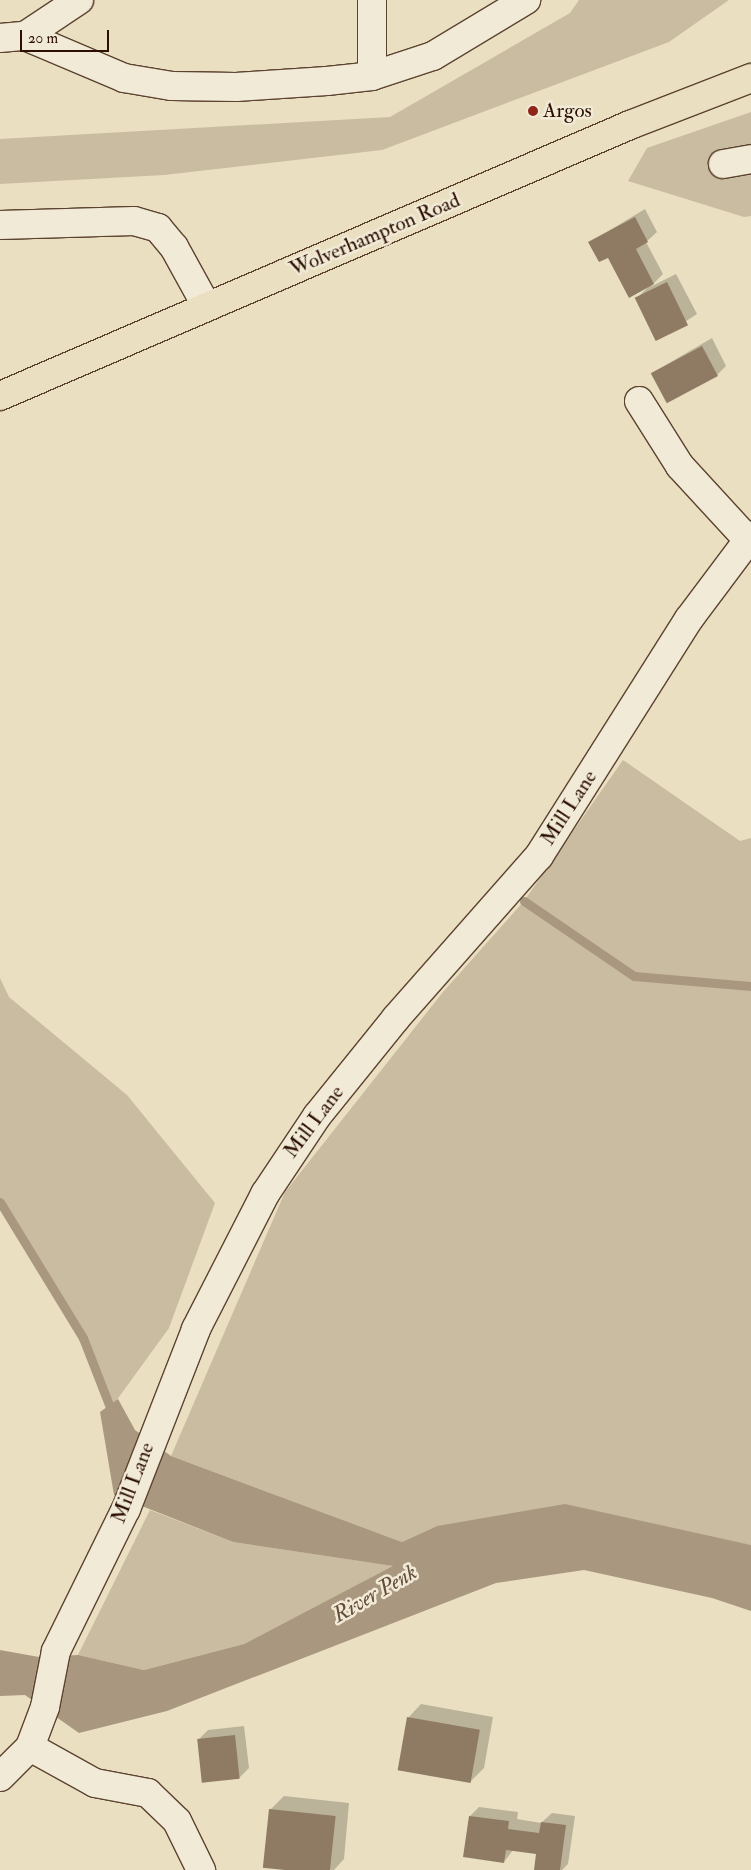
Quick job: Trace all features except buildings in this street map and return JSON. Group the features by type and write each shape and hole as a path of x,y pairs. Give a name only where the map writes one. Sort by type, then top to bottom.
{"highway":[{"name":"Wolverhampton Road","path":"0,396 630,125 751,78"}],"street":[{"path":"13,38 79,0"},
{"path":"372,0 372,76"},
{"path":"13,38 124,78 172,86 236,88 372,76 434,56 526,0"},
{"path":"723,164 751,159"},
{"path":"0,225 134,221 158,228 174,247 207,307"},
{"path":"639,401 680,466 749,538"},
{"name":"Mill Lane","path":"0,1777 30,1747 45,1707 56,1651 126,1510 153,1430 196,1329 283,1164 396,1018 539,856 690,619 749,538"},
{"path":"30,1747 95,1784 148,1793 177,1821 201,1870"}],"shaded area":[{"path":"579,0 729,0 669,42 382,150 164,175 0,184 0,139 390,117 570,13"},
{"path":"751,112 751,216 744,217 628,181 647,148"},
{"path":"623,760 740,841 751,838 751,1545 662,1529 437,1526 402,1542 171,1456 285,1192 443,992 524,901"},
{"path":"0,978 9,997 127,1095 215,1203 169,1328 111,1408 83,1338 0,1202"},
{"path":"150,1510 233,1542 394,1566 244,1644 144,1670 78,1655"}],"water":[{"name":"River Penk","path":"118,1399 135,1430 171,1456 402,1542 437,1526 565,1504 751,1545 751,1611 712,1598 584,1570 496,1583 167,1711 79,1733 25,1695 0,1696 0,1650 39,1657 78,1655 144,1670 244,1644 393,1566 233,1542 114,1495 100,1412"}],"waterway":[{"path":"524,901 634,976 751,986"},
{"path":"0,1202 83,1338 113,1415"}],"place":[{"name":"Argos","path":"533,111"}]}
